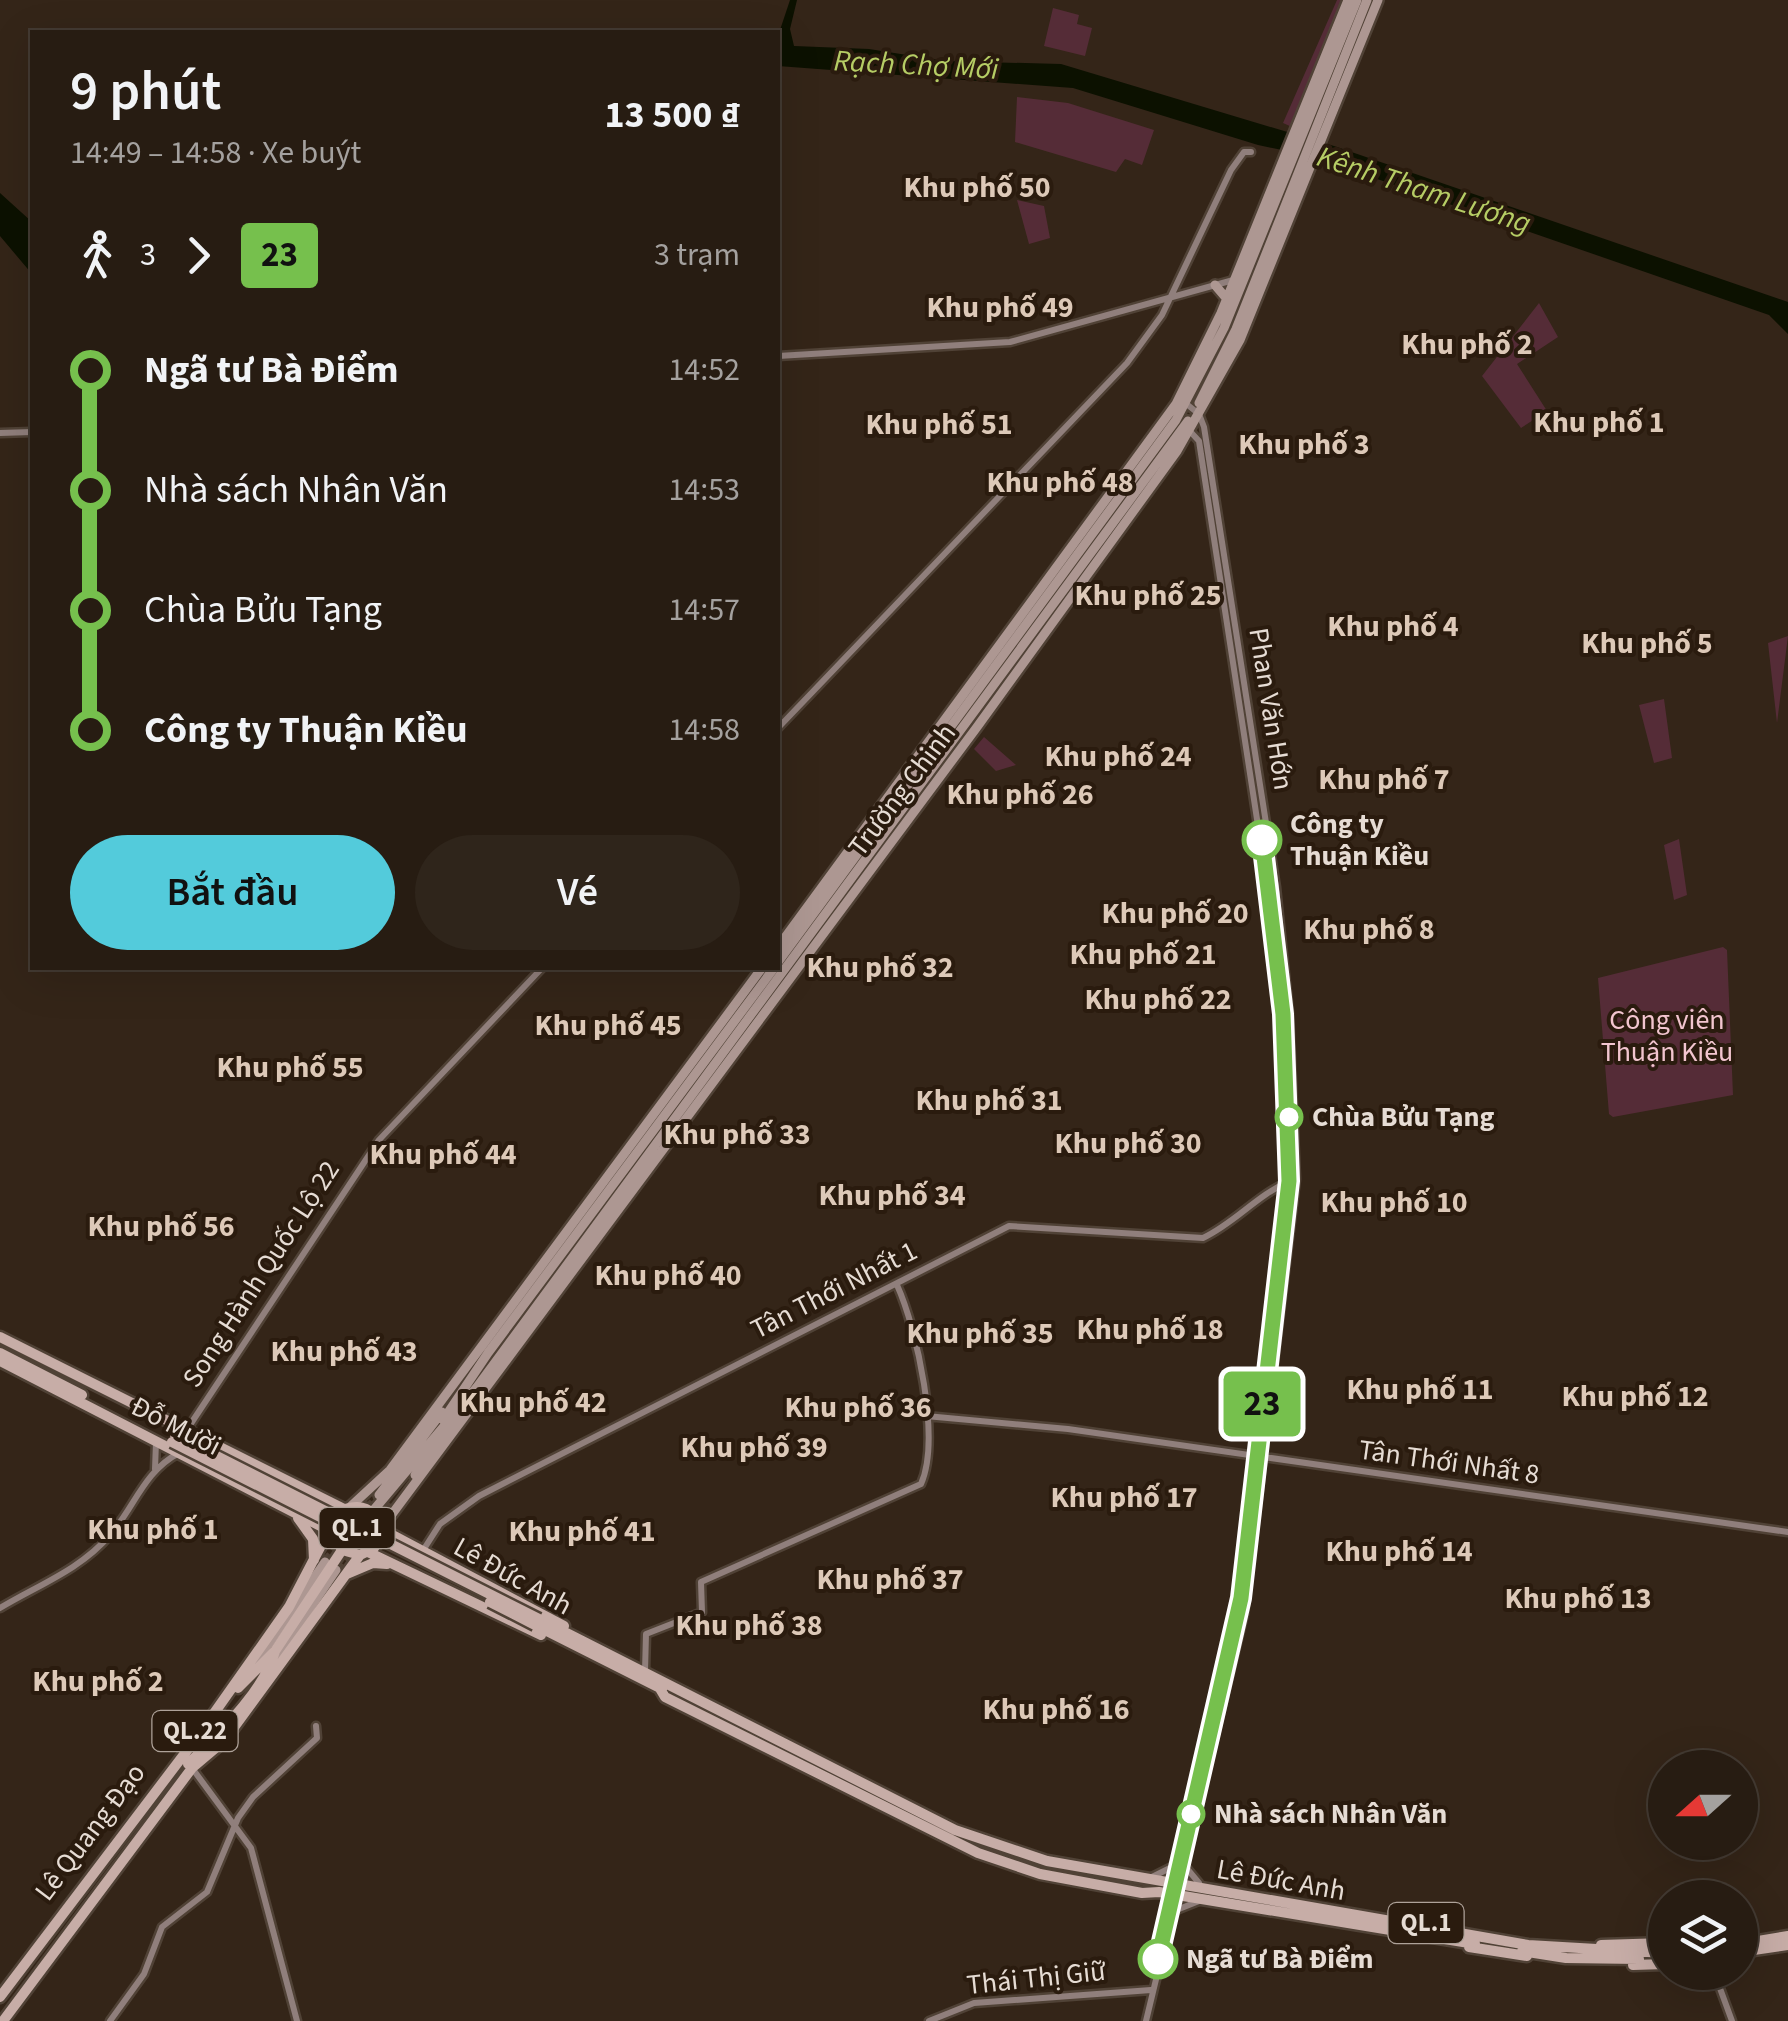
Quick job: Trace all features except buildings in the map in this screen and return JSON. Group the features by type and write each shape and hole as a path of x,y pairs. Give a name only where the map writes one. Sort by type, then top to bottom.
{"highway":[{"name":"Đỗ Mười","path":"0,1340 143,1411 177,1436"},
{"name":"Đỗ Mười","path":"0,1340 153,1427"},
{"name":"Đỗ Mười","path":"0,1353 153,1427 347,1508"},
{"name":"Đỗ Mười","path":"0,1361 332,1532"},
{"path":"143,1411 153,1427"},
{"name":"QL.1","path":"153,1427 156,1440"},
{"path":"156,1440 177,1436"},
{"name":"Lê Đức Anh","path":"177,1436 569,1638 764,1745 952,1838 1064,1876 1149,1892 1181,1888 1260,1897 1571,1950 1648,1957"},
{"path":"300,1488 302,1499 293,1513 317,1563"},
{"path":"347,1508 372,1512 381,1529 378,1542 364,1553 342,1550 332,1532 334,1519 347,1508"},
{"name":"Lê Đức Anh","path":"381,1529 554,1618 569,1638"},
{"name":"Lê Quang Đạo","path":"198,1736 289,1607 332,1532"},
{"path":"344,1574 372,1563 398,1566 408,1544"},
{"name":"Lê Quang Đạo","path":"127,1824 241,1684 274,1651 342,1550"},
{"name":"Lê Đức Anh","path":"364,1553 525,1628 569,1638 648,1673 966,1831 1047,1861 1151,1878 1205,1900 1450,1942 1566,1958 1648,1959"},
{"name":"Lê Quang Đạo","path":"2,2019 190,1766 274,1669 364,1553"},
{"name":"Lê Quang Đạo","path":"0,1994 289,1607"},
{"name":"Lê Quang Đạo","path":"190,1766 237,1723 274,1669 274,1651"},
{"path":"218,1732 237,1723"},
{"name":"Lê Đức Anh","path":"1466,1933 1578,1945 1648,1944"},
{"path":"1758,1937 1788,1933"},
{"path":"1758,1952 1788,1948"}],"main road":[{"path":"1332,77 1350,0"},
{"path":"1294,171 1332,77 1349,20 1350,0"},
{"path":"1294,171 1368,0"},
{"path":"1332,77 1378,0"},
{"name":"Trường Chinh","path":"1190,406 1227,299 1294,171"},
{"name":"Trường Chinh","path":"780,960 1190,406 1220,371 1294,171"},
{"name":"Trường Chinh","path":"780,967 1180,423 1240,278"},
{"path":"1215,286 1227,299"},
{"name":"Trường Chinh","path":"780,943 1180,423"},
{"name":"Trường Chinh","path":"440,1428 488,1353 745,1015 761,970"},
{"name":"Trường Chinh","path":"381,1529 773,970"},
{"name":"Trường Chinh","path":"372,1512 440,1428 478,1392 778,970"},
{"name":"Trường Chinh","path":"347,1508 390,1470 745,1015"},
{"name":"Trường Chinh","path":"455,1384 488,1353"},
{"path":"380,1496 469,1379"},
{"path":"391,1504 478,1392"},
{"path":"241,1684 317,1563"},
{"path":"274,1669 344,1574"}],"street":[{"path":"780,726 1128,363 1172,297 1231,170 1244,152 1251,152"},
{"path":"780,356 1010,342 1240,278"},
{"name":"Phan Văn Hớn","path":"1190,406 1222,559"},
{"name":"Phan Văn Hớn","path":"1146,2021 1169,1912 1181,1888 1181,1864 1236,1624 1292,1180 1284,961 1222,559 1199,441 1180,423"},
{"path":"0,432 30,432"},
{"name":"Song Hành Quốc Lộ 22","path":"177,1436 371,1150 540,970"},
{"name":"Tân Thới Nhất 1","path":"422,1552 440,1524 479,1496 1018,1223 1203,1238 1220,1230 1267,1191 1292,1180"},
{"path":"648,1673 646,1634 702,1612 701,1582 921,1484 925,1475 926,1416 917,1338 897,1284"},
{"name":"Tân Thới Nhất 8","path":"926,1416 1068,1429 1788,1532"},
{"path":"154,1470 156,1440"},
{"path":"0,1608 80,1564 111,1534 154,1470 180,1453"},
{"path":"110,2021 144,1974 162,1927 208,1892 234,1826 266,1780 306,1753 318,1738 316,1726"},
{"path":"190,1766 250,1848 263,1882 297,2021"},
{"path":"1151,1878 1181,1864 1181,1888"},
{"path":"1149,1892 1169,1912 1205,1900"},
{"name":"Thái Thị Giữ","path":"929,2021 974,2003 1151,1990"},
{"path":"1721,1990 1732,2021"}],"green space":[{"path":"1337,0 1345,0 1292,127 1283,123"},
{"path":"1053,8 1079,15 1077,24 1092,28 1085,56 1044,46"},
{"path":"1017,97 1068,103 1154,130 1142,165 1125,159 1116,172 1015,142"},
{"path":"1017,200 1044,206 1050,238 1029,244"},
{"path":"1539,303 1558,337 1517,364 1547,411 1521,428 1482,376"},
{"path":"1788,636 1777,723 1768,643"},
{"path":"1664,699 1672,758 1654,763 1639,705"},
{"path":"984,737 1016,765 996,771 974,749"},
{"path":"1679,839 1687,895 1674,900 1664,845"},
{"name":"Công viên Thuận Kiều","path":"1723,947 1727,950 1733,1095 1613,1117 1609,1114 1598,978"},
{"path":"356,1512 369,1517 374,1530 369,1543 356,1548 343,1543 338,1530 343,1517"}],"water":[{"name":"Kênh Tham Lương","path":"790,0 797,0 790,29 794,46 869,49 945,61 1061,64 1334,146 1788,302 1788,334 1769,315 1311,156 1258,145 1073,88 780,66 780,30"},
{"path":"0,193 30,220 30,272 0,236"}],"tunnel":[{"path":"325,1562 379,1495"},
{"path":"336,1570 391,1504"}],"bus line":[{"name":"23","path":"1158,1959 1241,1598 1289,1181 1283,1014 1262,840"}],"place":[{"name":"Công ty Thuận Kiều","path":"1262,840"},
{"name":"Chùa Bửu Tạng","path":"1289,1117"},
{"name":"Nhà sách Nhân Văn","path":"1191,1814"},
{"name":"Ngã tư Bà Điểm","path":"1158,1959"}],"district":[{"name":"Khu phố 50","path":"977,187"},
{"name":"Khu phố 49","path":"1000,307"},
{"name":"Khu phố 2","path":"1467,344"},
{"name":"Khu phố 1","path":"1599,422"},
{"name":"Khu phố 51","path":"939,424"},
{"name":"Khu phố 3","path":"1304,444"},
{"name":"Khu phố 48","path":"1060,482"},
{"name":"Khu phố 25","path":"1148,595"},
{"name":"Khu phố 4","path":"1393,626"},
{"name":"Khu phố 5","path":"1647,643"},
{"name":"Khu phố 24","path":"1118,756"},
{"name":"Khu phố 7","path":"1384,779"},
{"name":"Khu phố 26","path":"1020,794"},
{"name":"Khu phố 20","path":"1175,913"},
{"name":"Khu phố 8","path":"1369,929"},
{"name":"Khu phố 21","path":"1143,954"},
{"name":"Khu phố 32","path":"880,967"},
{"name":"Khu phố 22","path":"1158,999"},
{"name":"Khu phố 45","path":"608,1025"},
{"name":"Khu phố 55","path":"290,1067"},
{"name":"Khu phố 31","path":"989,1100"},
{"name":"Khu phố 33","path":"737,1134"},
{"name":"Khu phố 30","path":"1128,1143"},
{"name":"Khu phố 44","path":"443,1154"},
{"name":"Khu phố 34","path":"892,1195"},
{"name":"Khu phố 10","path":"1394,1202"},
{"name":"Khu phố 56","path":"161,1226"},
{"name":"Khu phố 40","path":"668,1275"},
{"name":"Khu phố 18","path":"1150,1329"},
{"name":"Khu phố 35","path":"980,1333"},
{"name":"Khu phố 43","path":"344,1351"},
{"name":"Khu phố 11","path":"1420,1389"},
{"name":"Khu phố 12","path":"1635,1396"},
{"name":"Khu phố 42","path":"533,1402"},
{"name":"Khu phố 36","path":"858,1407"},
{"name":"Khu phố 39","path":"754,1447"},
{"name":"Khu phố 17","path":"1124,1497"},
{"name":"Khu phố 1","path":"153,1529"},
{"name":"Khu phố 41","path":"582,1531"},
{"name":"Khu phố 14","path":"1399,1551"},
{"name":"Khu phố 37","path":"890,1579"},
{"name":"Khu phố 13","path":"1578,1598"},
{"name":"Khu phố 38","path":"749,1625"},
{"name":"Khu phố 2","path":"98,1681"},
{"name":"Khu phố 16","path":"1056,1709"}],"water label":[{"name":"Rạch Chợ Mới","path":"916,65"}]}
